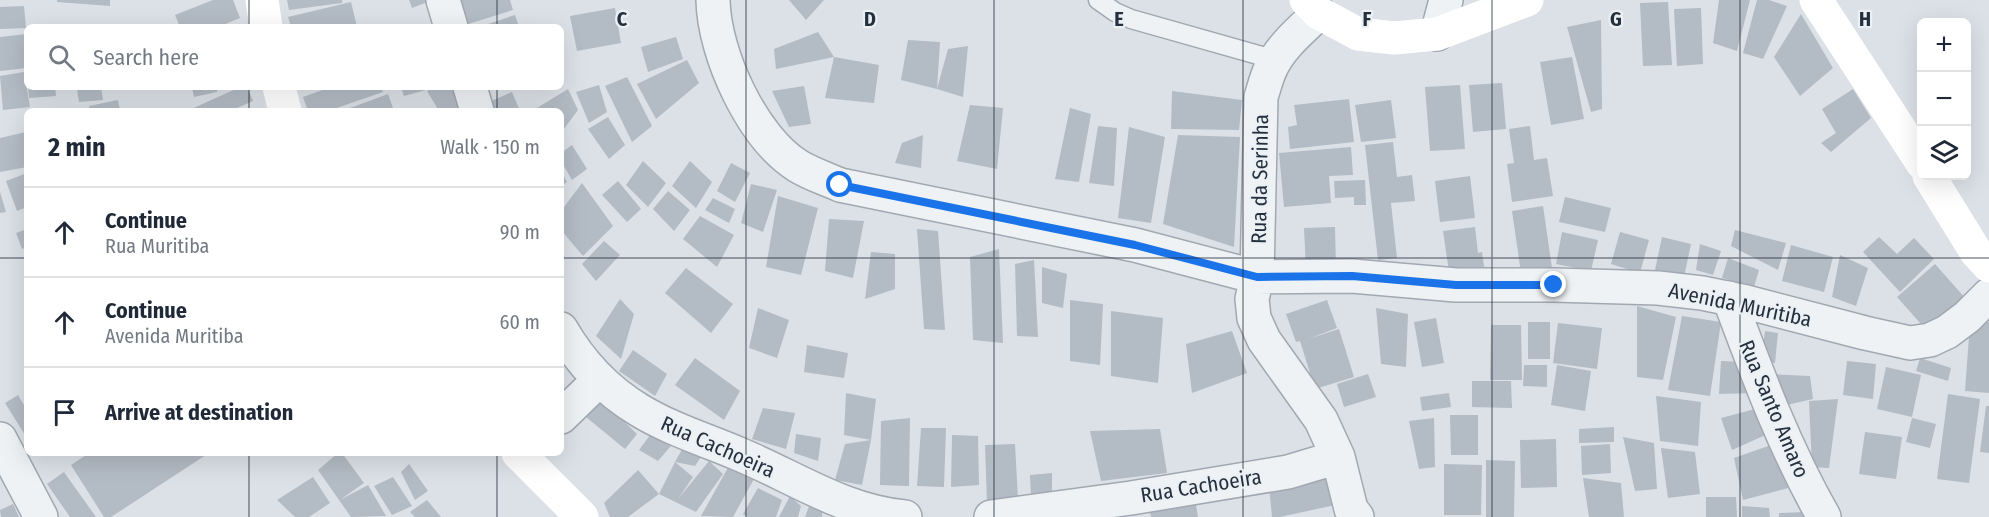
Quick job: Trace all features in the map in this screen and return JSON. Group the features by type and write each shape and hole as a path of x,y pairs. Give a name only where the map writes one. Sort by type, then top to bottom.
{"main road":[{"path":"262,0 266,24"},
{"path":"1312,6 1358,34 1394,38 1437,34 1527,0"},
{"path":"1824,3 1917,155"},
{"path":"280,90 284,108"},
{"path":"1931,180 1976,252 1989,266"},
{"path":"524,456 582,517"}],"street":[{"path":"443,0 450,24"},
{"name":"Avenida Muritiba","path":"712,0 713,16 726,61 744,105 766,137 798,166 840,185 1135,245 1257,277 1352,276 1456,285 1658,288 1729,298 1910,343 1930,340 1947,332 1967,317 1989,295"},
{"path":"1437,34 1446,0"},
{"name":"Rua da Serinha","path":"1312,6 1270,69 1262,97 1257,277 1252,299 1254,318 1264,340 1321,420 1338,457 1351,509 1357,517"},
{"path":"471,90 476,108"},
{"name":"Rua Santo Amaro","path":"1729,298 1763,389 1794,462 1824,517"},
{"name":"Rua Cachoeira","path":"564,334 574,351 599,380 638,410 741,455 794,482 843,502 892,516 905,517"},
{"path":"564,414 599,380"},
{"path":"0,440 41,517"},
{"name":"Rua Cachoeira","path":"991,517 1131,498 1288,472 1338,457"}],"lane":[{"path":"1098,0 1115,12 1131,19 1276,60"}],"building":[{"path":"57,0 110,0 110,6 57,2"},
{"path":"213,0 233,0 240,18 225,24 179,24 175,15"},
{"path":"287,0 342,0 342,3 289,10"},
{"path":"409,0 433,0 412,8"},
{"path":"458,0 510,0 513,10 462,24"},
{"path":"789,0 824,0 806,20"},
{"path":"1719,0 1750,0 1737,51 1713,43"},
{"path":"1757,0 1769,0 1787,6 1763,59 1743,53"},
{"path":"351,2 356,24 290,24 288,17"},
{"path":"1668,2 1672,65 1643,66 1640,3"},
{"path":"24,6 24,28 0,29 0,7"},
{"path":"615,8 621,43 577,51 570,16"},
{"path":"1701,8 1703,64 1677,66 1674,9"},
{"path":"1801,14 1833,68 1800,96 1774,57"},
{"path":"515,15 518,24 488,24"},
{"path":"1601,20 1602,109 1591,112 1567,27"},
{"path":"818,32 834,57 776,69 774,49"},
{"path":"24,34 24,68 0,71 0,37"},
{"path":"676,37 683,59 648,72 641,47"},
{"path":"908,40 940,42 937,89 901,80"},
{"path":"968,46 963,97 937,89 948,49"},
{"path":"834,57 879,65 874,103 825,98"},
{"path":"1572,57 1584,119 1551,125 1540,62"},
{"path":"687,60 699,83 656,119 637,84"},
{"path":"24,72 24,90 27,90 30,107 3,110 0,76"},
{"path":"627,77 652,126 632,142 605,86"},
{"path":"1502,83 1506,129 1473,132 1469,85"},
{"path":"599,85 607,112 589,123 576,92"},
{"path":"1460,85 1465,149 1430,151 1425,87"},
{"path":"804,86 811,124 789,127 772,91"},
{"path":"568,89 578,110 564,129 564,108 537,108"},
{"path":"1853,89 1871,118 1831,152 1821,143 1836,133 1822,109"},
{"path":"28,90 55,90 56,96 29,98"},
{"path":"77,90 101,90 103,100 79,102"},
{"path":"193,90 217,90 217,92 194,97"},
{"path":"233,90 248,90 253,101 237,108 194,108"},
{"path":"323,90 382,90 383,92 337,108 307,108 303,97"},
{"path":"402,90 426,90 404,96"},
{"path":"460,90 467,102 457,108 437,108 427,91"},
{"path":"1172,91 1242,100 1239,130 1171,129"},
{"path":"512,92 519,108 492,108 489,102"},
{"path":"388,94 393,108 350,108"},
{"path":"1349,99 1354,142 1290,149 1288,127 1297,125 1294,105"},
{"path":"118,100 119,108 89,108 89,106"},
{"path":"1391,100 1396,138 1361,142 1355,105"},
{"path":"970,105 1003,108 997,169 957,161"},
{"path":"1070,108 1091,114 1079,182 1055,179"},
{"path":"608,117 625,145 609,159 588,129"},
{"path":"1098,126 1117,128 1114,186 1089,183"},
{"path":"1530,126 1534,160 1547,158 1553,196 1512,202 1507,164 1514,163 1509,129"},
{"path":"1129,127 1165,137 1151,223 1118,218"},
{"path":"24,132 24,168 0,172 0,138"},
{"path":"923,135 921,168 895,163 902,143"},
{"path":"1178,135 1240,137 1234,247 1163,224"},
{"path":"1393,142 1397,177 1412,175 1415,201 1391,203 1397,258 1378,260 1365,145"},
{"path":"572,145 587,169 572,180 564,166 564,151"},
{"path":"1351,147 1353,175 1329,176 1331,203 1284,207 1279,153"},
{"path":"643,161 666,183 648,207 626,185"},
{"path":"690,161 712,182 696,208 672,186"},
{"path":"731,163 750,173 735,202 717,191"},
{"path":"24,174 24,208 17,211 6,181"},
{"path":"1470,176 1475,218 1440,222 1435,181"},
{"path":"1365,180 1366,205 1354,205 1354,197 1335,198 1334,181"},
{"path":"618,181 641,209 627,222 602,195"},
{"path":"582,183 613,226 583,256 564,234 564,207"},
{"path":"751,184 777,190 763,232 741,223"},
{"path":"668,191 690,210 674,231 653,209"},
{"path":"0,192 6,212 0,213"},
{"path":"778,196 818,208 801,275 766,267"},
{"path":"1565,197 1611,208 1605,232 1559,222"},
{"path":"713,198 735,209 729,223 705,210"},
{"path":"1543,206 1552,268 1521,273 1512,211"},
{"path":"700,216 734,235 717,267 683,239"},
{"path":"829,219 864,221 853,278 825,271"},
{"path":"1335,227 1336,268 1306,269 1304,228"},
{"path":"1475,227 1478,253 1482,252 1485,273 1450,278 1443,231"},
{"path":"917,229 938,231 945,330 924,329"},
{"path":"24,230 24,248 22,249 16,233"},
{"path":"1735,230 1786,243 1778,270 1731,246"},
{"path":"1562,232 1598,240 1591,271 1556,264"},
{"path":"1620,232 1649,240 1640,273 1611,264"},
{"path":"1662,237 1691,244 1684,277 1655,270"},
{"path":"1879,237 1897,254 1914,238 1934,259 1900,292 1863,252"},
{"path":"604,241 620,255 596,281 582,264"},
{"path":"1700,244 1721,251 1713,275 1696,270"},
{"path":"1791,245 1833,257 1824,292 1782,281"},
{"path":"999,249 1003,343 973,340 970,257"},
{"path":"871,252 895,254 895,289 865,299"},
{"path":"1840,255 1868,268 1856,306 1832,297"},
{"path":"1728,258 1759,270 1754,287 1722,278"},
{"path":"1034,260 1038,337 1017,336 1015,264"},
{"path":"1935,264 1966,299 1928,332 1897,297"},
{"path":"1042,267 1067,274 1063,308 1042,303"},
{"path":"686,268 733,304 711,333 665,293"},
{"path":"620,299 634,314 621,359 596,336"},
{"path":"1070,300 1103,304 1100,365 1070,361"},
{"path":"1327,300 1337,328 1308,339 1339,329 1354,377 1315,389 1300,341 1296,342 1286,314"},
{"path":"1637,306 1676,317 1663,380 1637,377"},
{"path":"758,308 789,320 777,358 749,348"},
{"path":"1376,308 1408,314 1406,367 1381,364"},
{"path":"1111,311 1163,318 1158,383 1111,376"},
{"path":"1682,316 1721,322 1710,396 1668,390"},
{"path":"1436,318 1444,363 1422,367 1414,322"},
{"path":"1528,322 1550,322 1550,359 1528,359"},
{"path":"1989,322 1989,393 1965,391 1970,323"},
{"path":"1558,323 1602,328 1597,369 1553,363"},
{"path":"1491,325 1521,325 1522,380 1490,380"},
{"path":"1232,331 1247,373 1192,393 1186,344"},
{"path":"1765,331 1778,333 1775,363 1761,361"},
{"path":"807,345 848,353 844,378 804,372"},
{"path":"633,350 667,374 655,396 619,371"},
{"path":"695,358 740,391 724,420 675,385"},
{"path":"1920,358 1951,368 1948,381 1916,371"},
{"path":"1721,361 1743,362 1756,393 1719,394"},
{"path":"1847,361 1876,364 1873,399 1843,395"},
{"path":"1524,365 1547,365 1547,387 1523,386"},
{"path":"1557,365 1591,371 1585,411 1551,405"},
{"path":"1886,367 1921,375 1912,417 1877,409"},
{"path":"1368,374 1376,397 1344,407 1337,384"},
{"path":"1770,374 1810,376 1813,399 1782,406"},
{"path":"1472,381 1511,381 1512,408 1472,407"},
{"path":"846,393 876,399 871,440 844,435"},
{"path":"1449,393 1451,407 1422,411 1420,397"},
{"path":"1948,394 1980,399 1969,483 1937,479"},
{"path":"18,395 24,405 24,433 5,403"},
{"path":"1656,396 1701,402 1698,446 1660,441"},
{"path":"600,398 637,434 625,449 586,417"},
{"path":"1838,399 1829,468 1812,467 1809,401"},
{"path":"1986,406 1989,406 1989,453 1980,452"},
{"path":"763,408 795,413 786,449 752,439"},
{"path":"1759,408 1770,433 1732,450 1721,418"},
{"path":"1450,415 1478,415 1478,455 1451,455"},
{"path":"910,418 909,486 880,485 881,421"},
{"path":"1434,418 1435,467 1419,469 1409,421"},
{"path":"1912,418 1936,424 1930,448 1906,442"},
{"path":"1614,427 1614,442 1579,443 1579,429"},
{"path":"921,428 946,428 944,487 917,486"},
{"path":"1160,429 1167,473 1101,481 1090,431"},
{"path":"653,431 676,440 658,461 639,450"},
{"path":"1865,432 1902,437 1896,479 1859,474"},
{"path":"796,434 821,438 818,461 794,453"},
{"path":"952,435 978,436 979,485 951,487"},
{"path":"1623,437 1654,443 1657,489 1635,491"},
{"path":"1556,439 1557,487 1521,488 1520,440"},
{"path":"871,440 862,485 835,480 845,444"},
{"path":"685,444 701,457 695,466 675,462"},
{"path":"1015,444 1018,500 987,504 985,445"},
{"path":"1610,444 1611,473 1582,475 1581,446"},
{"path":"1774,444 1792,487 1743,500 1734,458"},
{"path":"1661,448 1695,452 1700,494 1668,498"},
{"path":"84,456 204,456 111,517 104,517 71,465"},
{"path":"334,456 344,456 364,483 340,500 368,485 386,516 351,517 318,470"},
{"path":"1486,460 1515,461 1514,517 1486,517"},
{"path":"709,461 723,474 696,512 659,494 675,462 693,477 678,499"},
{"path":"409,464 428,491 415,500 401,472"},
{"path":"730,464 754,479 733,517 701,516"},
{"path":"1444,464 1482,465 1481,515 1444,515"},
{"path":"638,470 659,494 628,517 610,517 604,503"},
{"path":"64,472 96,517 70,517 47,484"},
{"path":"1052,473 1052,493 1031,496 1030,475"},
{"path":"1333,474 1335,505 1272,517 1269,486"},
{"path":"313,477 330,503 309,517 295,517 277,500"},
{"path":"393,477 412,506 392,515 374,486"},
{"path":"1583,478 1621,483 1624,517 1589,517"},
{"path":"758,488 782,500 776,517 747,517 743,514"},
{"path":"790,496 801,506 798,517 779,517"},
{"path":"1706,497 1736,497 1737,517 1706,517"},
{"path":"1195,499 1198,517 1151,517 1148,504"},
{"path":"427,500 441,517 415,517 410,512"},
{"path":"811,501 823,503 822,517 805,517"},
{"path":"13,504 19,517 1,517 0,510"},
{"path":"1742,506 1769,508 1770,517 1742,517"},
{"path":"1807,512 1807,517 1779,517 1779,513"}],"route":[{"path":"840,185 1135,245 1257,277 1352,276 1456,285 1554,285"}]}
